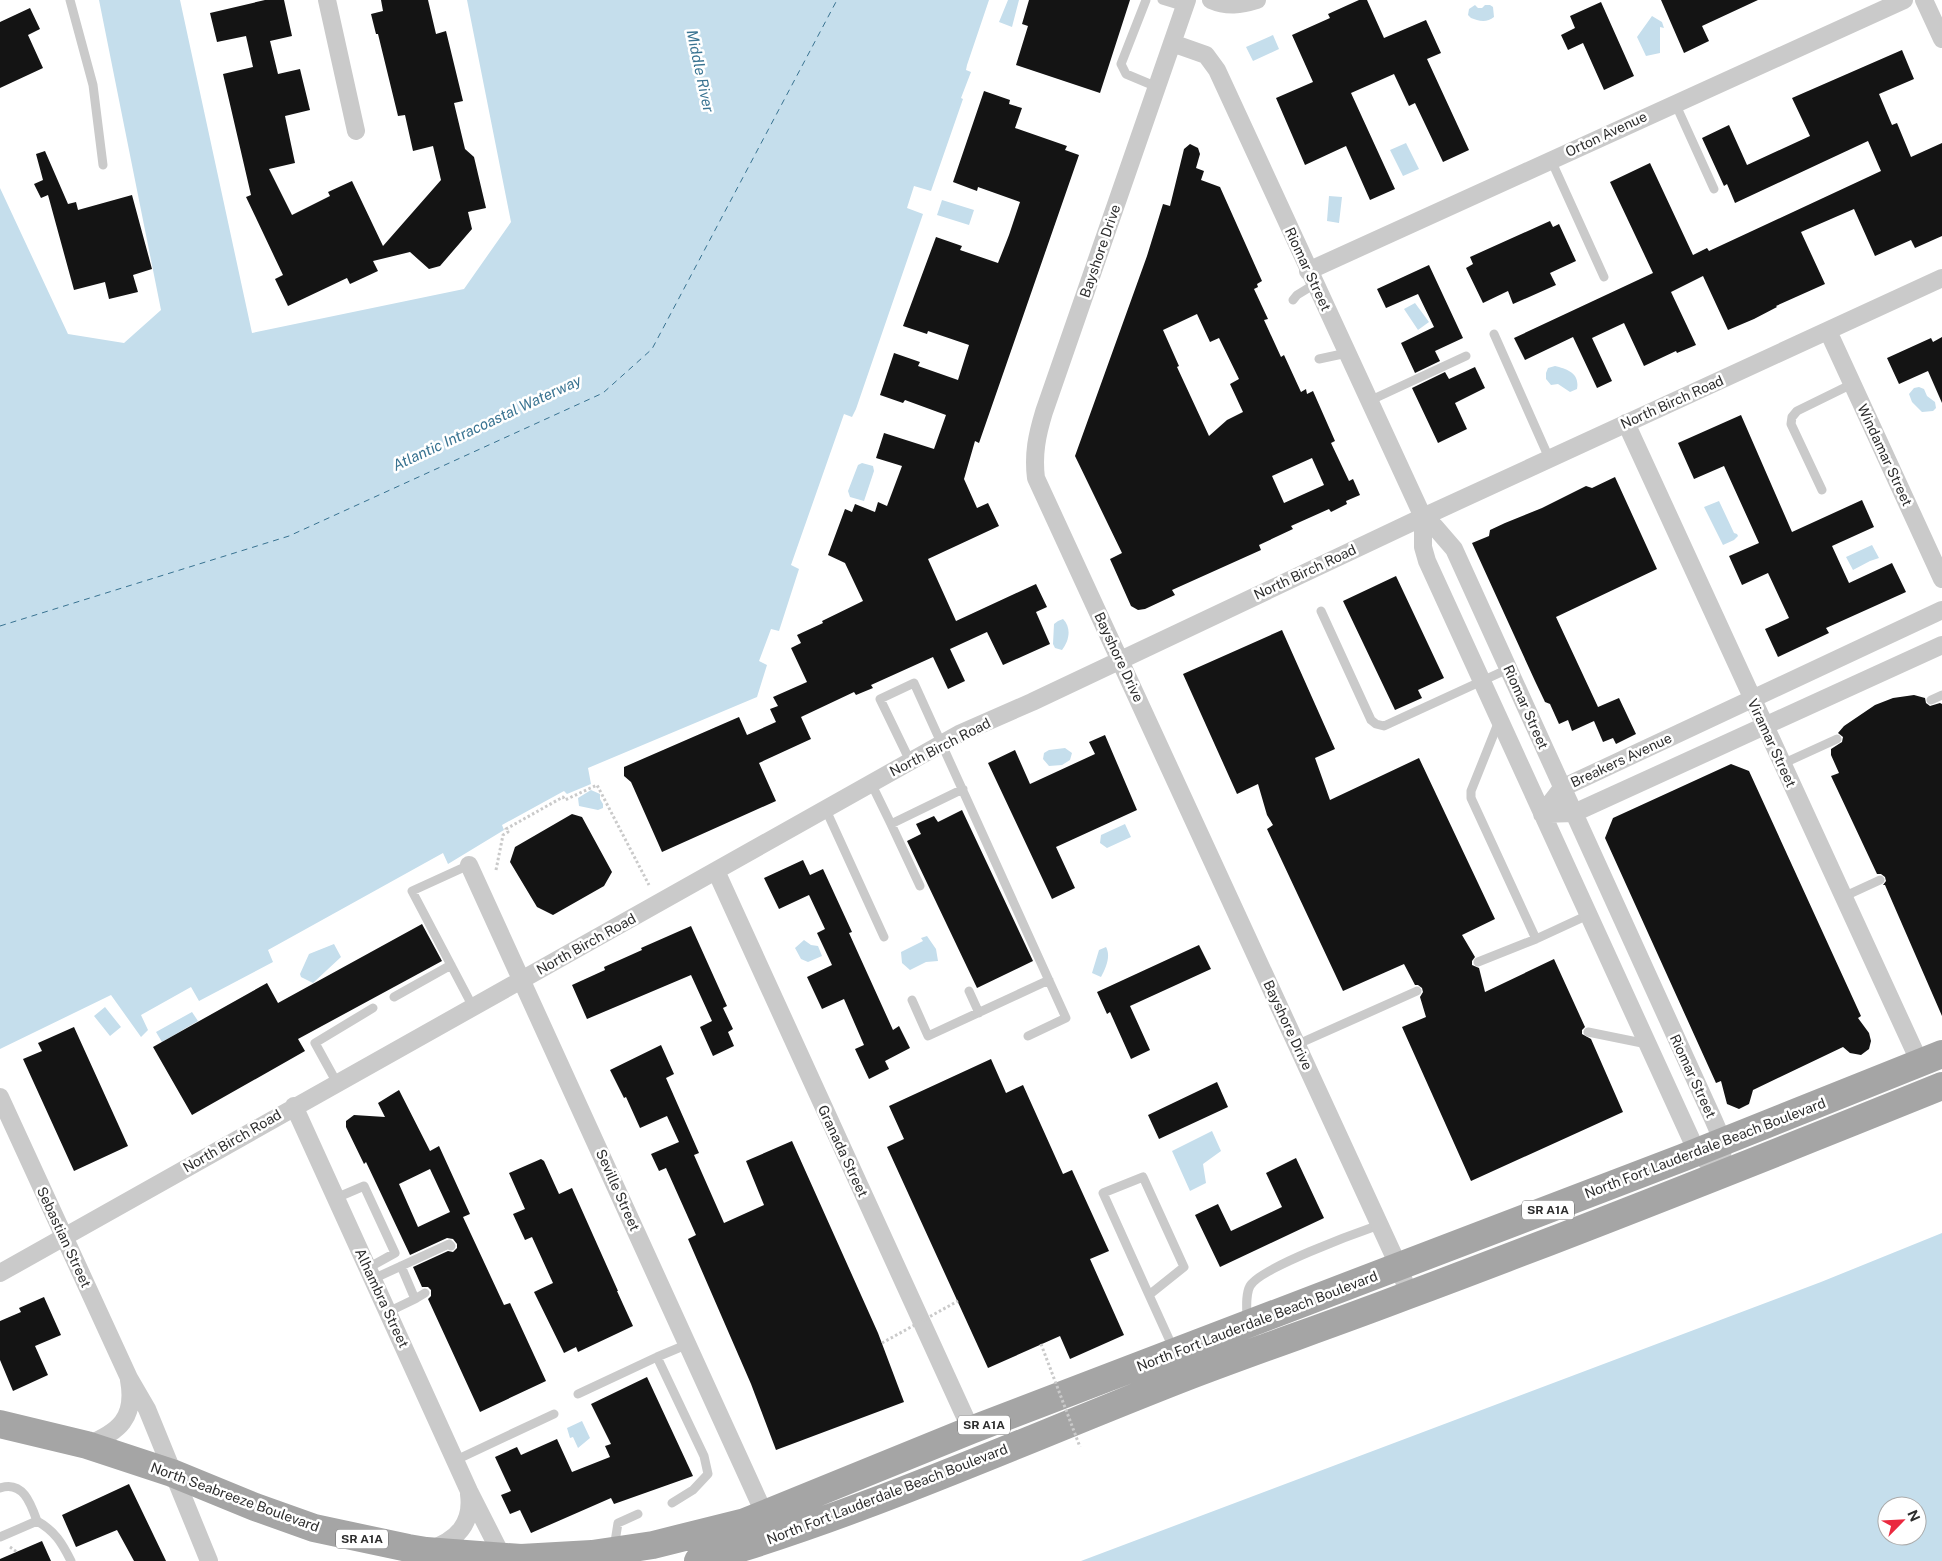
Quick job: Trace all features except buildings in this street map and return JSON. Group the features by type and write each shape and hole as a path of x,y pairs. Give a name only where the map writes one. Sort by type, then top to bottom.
{"main road":[{"name":"North Fort Lauderdale Beach Boulevard","path":"698,1561 776,1538 954,1470 1181,1365 1246,1325 1723,1142 1931,1059"},
{"name":"North Fort Lauderdale Beach Boulevard","path":"563,1556 653,1545 745,1522 971,1430 1409,1295 1721,1175 1942,1086"},
{"name":"North Seabreeze Boulevard","path":"0,1424 86,1445 172,1474 271,1514 314,1528 426,1551 521,1558 563,1556"},
{"path":"346,1535 369,1561"}],"street":[{"path":"327,0 356,131"},
{"path":"1211,0 1220,4 1231,5 1257,0"},
{"name":"Orton Avenue","path":"1312,278 1551,160 1904,0"},
{"path":"1924,0 1942,39"},
{"name":"Bayshore Drive","path":"1186,4 1044,412 1035,447 1035,470 1042,494 1121,660 1399,1267 1409,1295"},
{"name":"Riomar Street","path":"1172,43 1206,56 1217,70 1423,516 1454,548 1723,1142 1721,1175"},
{"name":"North Birch Road","path":"0,1273 294,1106 826,810 942,743 1423,516 1942,278"},
{"name":"Windamar Street","path":"1828,331 1942,579"},
{"name":"Viramar Street","path":"1626,423 1843,897 1931,1059"},
{"name":"Riomar Street","path":"1423,516 1424,547 1427,561 1696,1152 1721,1175"},
{"name":"Breakers Avenue","path":"1542,814 1562,788 1942,610"},
{"name":"Breakers Avenue","path":"1542,814 1574,813 1942,645"},
{"name":"Seville Street","path":"469,865 765,1514"},
{"name":"Granada Street","path":"716,871 971,1430"},
{"name":"Sebastian Street","path":"0,1097 129,1378 147,1409 209,1561"},
{"name":"Alhambra Street","path":"294,1106 456,1460 468,1491 502,1556"},
{"name":"Sebastian Street","path":"86,1445 112,1433 126,1417 131,1405 129,1378"},
{"name":"Alhambra Street","path":"426,1551 447,1542 464,1527 470,1510 468,1491"}],"lane":[{"path":"70,0 93,85 103,165"},
{"path":"1146,0 1121,64 1126,74 1157,87"},
{"path":"1162,0 1186,4"},
{"path":"1675,103 1714,189"},
{"path":"1551,160 1604,277"},
{"path":"1293,300 1312,278"},
{"path":"1494,334 1549,458"},
{"path":"1319,359 1347,353"},
{"path":"1369,401 1466,356"},
{"path":"1822,490 1791,424 1792,416 1797,410 1852,384"},
{"path":"1321,611 1371,720 1376,724 1384,726 1508,669"},
{"path":"910,761 880,699 914,683 1066,1018 1028,1036"},
{"path":"1931,700 1942,695"},
{"path":"1500,720 1471,790 1471,798 1536,939"},
{"path":"1782,764 1837,739"},
{"path":"871,783 920,886"},
{"path":"891,824 963,789"},
{"path":"826,810 884,937"},
{"path":"469,865 412,891 473,1007"},
{"path":"1843,897 1880,880"},
{"path":"1478,962 1536,939 1588,915"},
{"path":"394,996 451,965"},
{"path":"912,1000 928,1036 1049,980"},
{"path":"969,991 979,1013"},
{"path":"1296,1045 1417,991"},
{"path":"336,1083 315,1043 373,1008"},
{"path":"1588,1032 1647,1044"},
{"path":"1149,1295 1184,1267 1143,1177 1103,1193 1149,1295 1181,1365"},
{"path":"336,1198 364,1186 380,1220 395,1254 370,1273"},
{"path":"1246,1325 1249,1288 1256,1279 1298,1257 1379,1224"},
{"path":"370,1273 401,1266 449,1244 451,1246"},
{"path":"401,1266 415,1299"},
{"path":"388,1312 425,1294"},
{"path":"578,1394 688,1344"},
{"path":"657,1357 704,1456 708,1474 693,1490 672,1503"},
{"path":"456,1460 554,1414"},
{"path":"0,1488 13,1487 24,1492 37,1521 54,1533 62,1542 71,1561"},
{"path":"613,1551 618,1523 638,1514"},
{"path":"0,1537 37,1521"}],"path":[{"path":"496,870 503,835 508,832 506,829 563,797 565,800 597,784 649,885"},
{"path":"882,1343 958,1301"},
{"path":"1041,1344 1080,1446"}],"water":[{"path":"99,0 180,0 252,333 464,289 511,222 467,0 989,0 967,65 966,70 971,72 961,98 963,99 931,191 914,186 907,208 923,214 856,409 852,417 844,414 791,565 799,569 779,631 771,629 759,661 767,665 757,697 588,768 591,784 567,794 564,791 502,825 504,830 448,864 443,853 268,950 273,962 199,1001 191,987 141,1015 148,1030 141,1037 111,995 0,1049 0,188 68,334 124,343 161,310"},
{"path":"1008,0 1019,0 1012,27 999,22"},
{"path":"1475,5 1478,8 1482,8 1485,5 1490,5 1493,7 1494,17 1482,21 1471,18 1468,15 1469,9"},
{"path":"1652,16 1662,22 1664,28 1660,27 1660,53 1646,56 1637,37"},
{"path":"1273,35 1279,49 1253,61 1246,47"},
{"path":"1406,143 1419,169 1403,176 1390,150"},
{"path":"1329,196 1342,197 1339,223 1327,221"},
{"path":"942,200 974,210 969,225 937,215"},
{"path":"1415,303 1429,322 1418,330 1404,309"},
{"path":"1555,366 1568,370 1575,375 1577,389 1570,392 1558,384 1551,385 1546,379 1546,373 1548,368"},
{"path":"1914,388 1924,389 1927,396 1935,402 1936,408 1933,411 1922,412 1912,402 1909,394"},
{"path":"862,463 873,466 874,471 864,501 850,497 848,491 858,465"},
{"path":"1719,501 1734,533 1738,536 1723,545 1704,507"},
{"path":"1872,545 1879,558 1853,570 1846,557"},
{"path":"1063,619 1068,626 1069,634 1062,650 1055,648 1053,644 1054,624"},
{"path":"1065,748 1072,753 1070,760 1062,765 1049,766 1043,759 1044,753 1049,750"},
{"path":"591,790 600,794 603,808 598,810 579,806 578,798"},
{"path":"1125,824 1131,837 1107,848 1100,843 1101,835"},
{"path":"927,936 936,949 938,961 926,962 910,970 902,963 901,952 923,941 921,938"},
{"path":"804,940 811,945 818,946 822,956 808,962 801,959 795,948"},
{"path":"334,944 341,957 313,983 301,977 300,974 309,954"},
{"path":"1106,947 1108,958 1101,977 1092,973 1099,950"},
{"path":"105,1007 121,1027 110,1036 94,1016"},
{"path":"192,1012 198,1021 162,1042 156,1032"},
{"path":"1212,1131 1221,1151 1203,1164 1206,1183 1190,1191 1172,1151"},
{"path":"1942,1233 1942,1561 1081,1561 1821,1282"},
{"path":"582,1421 590,1438 578,1448 573,1437 570,1438 567,1428"}],"ferry route":[{"path":"0,626 289,536 603,393 652,349 837,0"}],"water label":[{"name":"Middle River","path":"700,71"},
{"name":"Atlantic Intracoastal Waterway","path":"487,423"}]}
